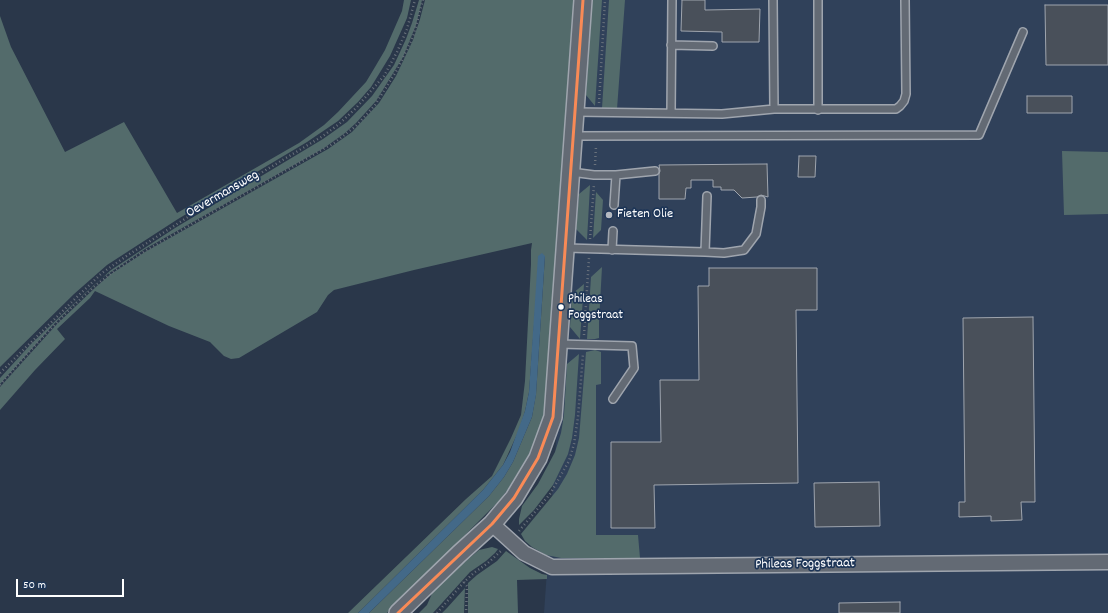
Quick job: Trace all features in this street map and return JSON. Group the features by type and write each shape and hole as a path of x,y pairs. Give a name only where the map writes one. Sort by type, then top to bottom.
{"street":[{"path":"398,613 492,524 514,498 538,458 553,417 583,0"},
{"name":"Phileas Foggstraat","path":"492,524 524,553 552,567 1108,562"}],"lane":[{"path":"670,113 672,0"},
{"path":"773,0 774,109"},
{"path":"818,0 818,110"},
{"path":"576,112 722,114 774,109 896,109 904,101 906,94 905,0"},
{"path":"574,136 979,135 1022,32"},
{"path":"671,46 713,46"},
{"path":"571,172 594,175 616,175 655,171"},
{"path":"614,205 616,175"},
{"path":"706,252 707,196"},
{"path":"566,248 724,253 744,250 756,234 761,200"},
{"path":"612,250 613,231"},
{"path":"559,344 632,346 634,368 613,399"}],"path":[{"name":"Oevermansweg","path":"0,373 102,273 206,205 323,136 339,124 356,108 384,76 407,29 415,0"},
{"name":"Oevermansweg","path":"0,385 72,307 103,279 148,249 334,143 356,126 375,105 397,70 413,37 423,0"},
{"path":"598,113 605,0"},
{"path":"437,613 464,582 488,563 510,541 550,494 568,461 574,444 578,417 597,135"},
{"path":"464,582 467,586 466,613"}],"shaded area":[{"path":"587,0 1108,0 1108,613 544,613"},
{"path":"542,253 545,256 536,395 532,417 513,462 504,477 489,496 369,613 358,613 483,490 503,465 510,452 525,411 529,392 538,256"}],"green space":[{"path":"404,0 411,0 407,18 390,56 371,87 338,121 307,142 178,219 107,265 74,294 0,367 0,16 11,47 65,152 124,122 177,213 299,143 324,125 338,112 366,82 375,67 385,50 402,11"},
{"path":"419,0 422,0 416,25 403,57 376,101 345,133 324,148 145,249 103,278 111,270 175,228 323,139 347,122 372,96 394,65 406,39"},
{"path":"425,0 576,0 549,389 543,424 534,446 499,501 387,613 369,613 489,496 504,477 513,462 532,417 536,394 545,256 539,258 529,392 519,430 503,465 483,490 358,613 348,613 466,499 492,476 511,438 521,415 525,381 532,243 334,290 328,295 317,312 239,358 231,359 224,356 210,342 169,326 95,291 90,298 57,329 65,339 0,410 0,387 57,324 111,274 145,252 328,149 352,132 379,103 396,76 413,40"},
{"path":"592,0 602,0 595,106 586,95"},
{"path":"609,0 625,0 617,109 602,108"},
{"path":"1062,151 1108,152 1108,214 1064,215"},
{"path":"590,185 587,240 576,229 579,194"},
{"path":"596,192 603,200 601,230 593,238"},
{"path":"602,267 599,338 587,339 591,277"},
{"path":"584,284 580,339 570,327 572,294"},
{"path":"80,298 54,324 0,384 0,378 31,344"},
{"path":"595,350 601,352 601,384 596,385 596,535 638,535 640,558 561,558 546,555 532,547 525,541 521,534 558,489 567,474 575,455 579,438 586,352"},
{"path":"579,354 575,415 568,454 553,485 534,510 519,525 522,506 538,484 555,452 561,433 564,415 567,364"},
{"path":"492,547 498,549 486,561 470,572 433,613 419,613 427,605 434,589 446,578 479,550"},
{"path":"506,551 530,568 547,575 547,579 517,580 518,613 468,613 468,583 497,561"},
{"path":"465,588 464,613 442,613 447,608"}],"building":[{"path":"682,0 705,0 705,10 760,9 759,42 722,42 722,32 681,31"},
{"path":"1045,5 1108,5 1108,65 1046,65"},
{"path":"1027,96 1072,96 1072,113 1027,113"},
{"path":"799,156 816,156 815,177 798,177"},
{"path":"767,164 768,197 761,195 757,197 742,198 734,190 721,190 721,187 713,187 713,180 691,180 691,188 686,188 685,199 659,199 659,165"},
{"path":"709,268 817,268 817,310 796,310 798,483 654,485 655,528 611,528 611,442 661,442 660,380 699,380 698,286 709,286"},
{"path":"1033,317 1035,502 1021,502 1022,520 991,521 991,516 959,517 959,502 965,502 963,318"},
{"path":"879,482 880,526 815,527 814,483"},
{"path":"900,602 900,613 839,613 839,603"}],"transit line":[{"path":"398,613 492,524 514,498 538,458 553,417 583,0"}],"place":[{"name":"Fieten Olie","path":"609,215"},
{"name":"Phileas Foggstraat","path":"561,307"}]}
